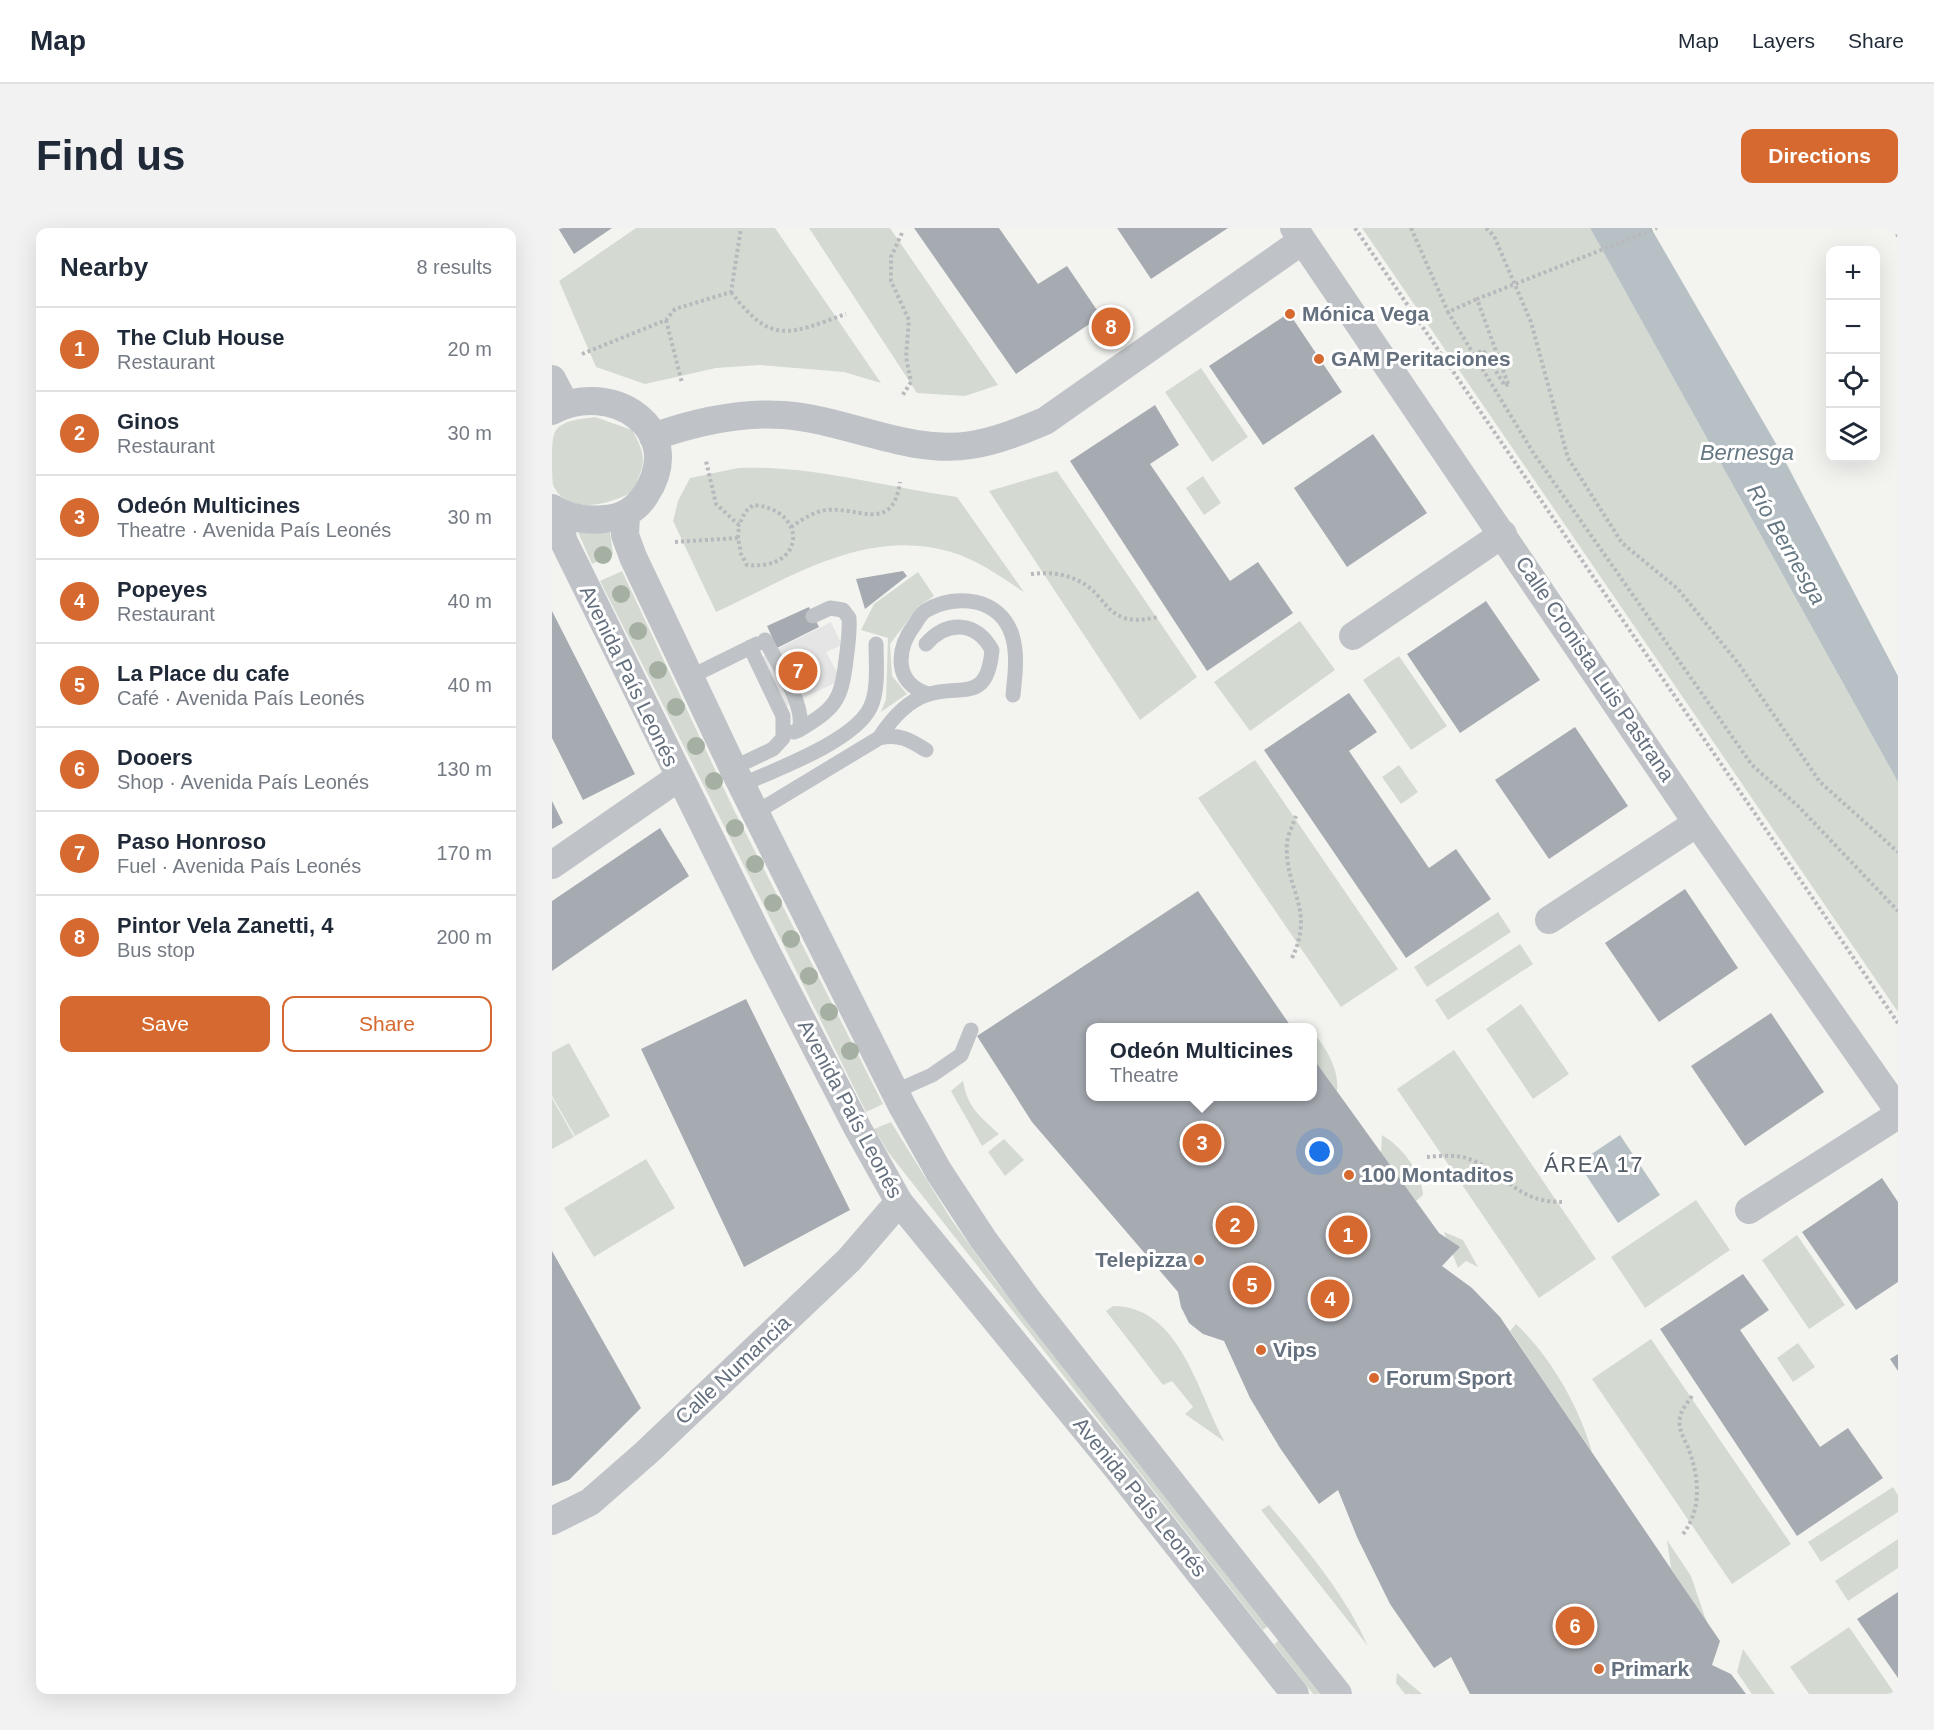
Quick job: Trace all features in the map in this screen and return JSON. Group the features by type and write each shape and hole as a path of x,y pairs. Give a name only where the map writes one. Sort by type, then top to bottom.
{"street":[{"path":"653,437 694,422 782,415 809,418 893,439 931,445 969,446 1006,437 1045,422 1298,235"},
{"name":"Calle Cronista Luis Pastrana","path":"1298,235 1697,823 1898,1110"},
{"path":"552,379 559,407 582,401 615,403 630,410 644,421 653,437 659,459 656,479 643,499 626,514 594,520 556,510"},
{"name":"Avenida País Leonés","path":"556,510 563,540 678,778 852,1118 899,1202 1116,1467 1295,1694"},
{"name":"Avenida País Leonés","path":"626,514 625,535 633,557 737,777 894,1092 939,1172 1017,1285 1338,1694"},
{"path":"1353,636 1503,534"},
{"path":"552,865 678,778"},
{"path":"1550,920 1697,823"},
{"path":"1749,1210 1898,1115"},
{"name":"Calle Numancia","path":"554,1519 590,1502 645,1453 849,1260 899,1202"}],"lane":[{"path":"928,694 907,682 900,656 904,638 925,610 954,600 977,601 997,612 1011,633 1016,659 1013,695"},
{"path":"737,777 773,749 783,738 823,716 839,696 846,678 849,618 843,610 830,608 813,616"},
{"path":"879,738 889,723 909,704 928,694 970,690 981,684 991,662 992,650 978,633 956,627 936,632 926,644"},
{"path":"690,677 768,638 799,708 802,721 799,730"},
{"path":"737,777 813,753 863,719 873,698 876,644"},
{"path":"750,647 783,716 783,738"},
{"path":"755,813 879,738 893,735 909,739 926,750"},
{"path":"894,1092 932,1075 961,1055 971,1030"}],"path":[{"path":"741,228 731,292 746,311 769,328 795,332 846,314"},
{"path":"1355,228 1898,1023"},
{"path":"1411,228 1448,312 1534,454 1752,765 1798,806 1898,911"},
{"path":"1486,228 1494,236 1531,322 1568,458 1622,543 1678,589 1738,663 1820,782 1898,852"},
{"path":"1448,312 1657,228"},
{"path":"1896,228 1898,237"},
{"path":"902,232 891,257 891,281 909,320 906,357 910,382 902,396"},
{"path":"582,354 666,321 675,309 731,292"},
{"path":"1474,355 1483,350 1505,386 1508,384 1477,299"},
{"path":"666,321 682,383"},
{"path":"706,461 716,504 739,525"},
{"path":"791,527 821,511 873,515 884,513 891,508 900,482"},
{"path":"753,505 770,506 784,515 791,527 792,546 785,558 773,564 747,564 741,554 738,538 739,525 745,512 753,505"},
{"path":"675,542 738,538"},
{"path":"1031,574 1063,575 1078,580 1091,588 1110,611 1124,618 1140,621 1159,617"},
{"path":"1292,958 1303,926 1287,854 1287,840 1296,816"},
{"path":"1427,1157 1468,1158 1489,1169 1522,1195 1540,1201 1562,1202"},
{"path":"1683,1534 1691,1524 1697,1506 1695,1467 1680,1430 1681,1413 1694,1394"}],"shaded area":[{"path":"636,228 775,228 881,383 844,372 760,365 716,368 645,384 596,367 559,281"},
{"path":"809,228 890,228 998,385 965,396 917,393"},
{"path":"1362,228 1590,228 1898,782 1898,1012"},
{"path":"1201,368 1248,437 1212,462 1165,392"},
{"path":"595,417 632,430 641,448 642,467 632,492 601,504 578,504 559,495 553,485 553,439 560,426 574,420"},
{"path":"738,468 821,473 957,497 1024,592 980,564 961,555 920,546 889,546 859,551 801,571 716,612 673,521 678,501 690,478"},
{"path":"1057,471 1197,677 1140,720 989,491"},
{"path":"1203,476 1221,503 1204,515 1186,488"},
{"path":"578,532 610,533 613,554 592,564"},
{"path":"622,571 734,810 883,1104 866,1112 600,581"},
{"path":"918,572 934,596 919,606 890,644 892,676 907,694 881,712 886,699 888,638 861,630 874,604"},
{"path":"1300,621 1335,670 1250,731 1214,682"},
{"path":"831,622 842,645 826,652 841,680 780,709 754,661"},
{"path":"1399,656 1447,726 1411,750 1363,680"},
{"path":"1255,760 1398,969 1341,1007 1198,798"},
{"path":"1399,765 1418,792 1401,804 1382,777"},
{"path":"1498,912 1511,932 1427,987 1414,967"},
{"path":"1520,944 1533,964 1448,1020 1435,1000"},
{"path":"1521,1004 1569,1074 1533,1099 1486,1029"},
{"path":"1317,1038 1331,1060 1336,1076 1337,1091 1317,1064"},
{"path":"569,1043 610,1116 575,1136 552,1096 552,1052"},
{"path":"1454,1050 1596,1259 1539,1298 1397,1089"},
{"path":"963,1081 972,1105 999,1134 982,1146 951,1091"},
{"path":"552,1098 574,1137 552,1149"},
{"path":"891,1122 951,1219 995,1280 1268,1626 1263,1630 888,1152 874,1129"},
{"path":"1382,1135 1397,1146 1415,1169 1423,1195 1416,1201 1381,1153"},
{"path":"1004,1139 1024,1160 1005,1176 988,1152"},
{"path":"646,1159 675,1208 594,1257 564,1208"},
{"path":"1696,1200 1730,1250 1645,1308 1611,1257"},
{"path":"1444,1232 1463,1240 1478,1267 1466,1261 1458,1268"},
{"path":"1797,1235 1845,1305 1809,1329 1762,1260"},
{"path":"1113,1306 1136,1310 1155,1321 1171,1337 1196,1378 1225,1442 1185,1414 1193,1407 1172,1381 1163,1385 1106,1311"},
{"path":"1516,1324 1541,1351 1562,1383 1580,1417 1592,1452 1510,1331"},
{"path":"1651,1339 1791,1544 1732,1584 1592,1379"},
{"path":"1798,1343 1815,1367 1793,1382 1777,1358"},
{"path":"1893,1487 1898,1495 1898,1512 1821,1562 1808,1542"},
{"path":"1269,1505 1311,1555 1336,1590 1368,1646 1261,1510"},
{"path":"1898,1539 1898,1568 1848,1601 1835,1581"},
{"path":"1667,1540 1691,1576 1707,1623 1671,1568"},
{"path":"1849,1627 1895,1694 1809,1694 1790,1667"},
{"path":"1279,1640 1320,1694 1313,1694 1274,1644"},
{"path":"1743,1649 1775,1694 1752,1694 1737,1672"},
{"path":"1397,1673 1422,1694 1405,1694 1396,1683"}],"water":[{"name":"Bernesga","path":"1590,228 1651,228 1775,442 1898,676 1898,782"},
{"path":"1620,1135 1660,1195 1618,1223 1578,1163"}],"building":[{"path":"558,228 612,228 574,254"},
{"path":"914,228 999,228 1038,284 1067,266 1101,316 1016,374"},
{"path":"1117,228 1228,228 1151,279"},
{"path":"1289,313 1342,392 1263,445 1209,366"},
{"path":"1155,405 1179,445 1150,464 1230,581 1258,562 1293,613 1207,671 1070,461"},
{"path":"1373,434 1427,513 1347,567 1294,488"},
{"path":"903,571 907,576 865,609 856,579"},
{"path":"1486,601 1540,680 1460,733 1407,654"},
{"path":"809,607 819,627 777,648 767,626"},
{"path":"552,611 635,774 583,800 552,738"},
{"path":"1349,693 1377,732 1349,751 1429,868 1456,849 1491,899 1406,958 1264,750"},
{"path":"1575,727 1628,806 1549,859 1495,780"},
{"path":"552,801 563,823 552,829"},
{"path":"660,828 689,876 552,971 552,901"},
{"path":"1685,889 1738,968 1659,1022 1605,943"},
{"path":"1198,891 1289,1023 1086,1023 1086,1101 1317,1101 1317,1064 1439,1233 1460,1247 1442,1266 1472,1288 1500,1317 1720,1641 1712,1665 1731,1674 1746,1694 1470,1694 1451,1657 1434,1668 1390,1604 1357,1537 1338,1490 1319,1504 1280,1448 1250,1398 1224,1341 1203,1334 1189,1323 1181,1307 1178,1292 1032,1122 977,1036"},
{"path":"746,999 850,1210 744,1267 641,1049"},
{"path":"1771,1013 1824,1092 1745,1146 1691,1066"},
{"path":"1882,1178 1898,1202 1898,1282 1856,1310 1802,1232"},
{"path":"552,1251 641,1408 569,1480 552,1486"},
{"path":"1743,1274 1769,1310 1740,1330 1820,1447 1848,1428 1883,1478 1797,1536 1660,1329"},
{"path":"1898,1354 1898,1371 1890,1359"},
{"path":"1898,1592 1898,1678 1857,1619"}],"place":[{"name":"Mónica Vega","path":"1290,314"},
{"name":"Pintor Vela Zanetti, 4","path":"1111,327"},
{"name":"GAM Peritaciones","path":"1319,359"},
{"name":"Paso Honroso","path":"798,671"},
{"name":"Odeón Multicines","path":"1202,1143"},
{"name":"100 Montaditos","path":"1349,1175"},
{"name":"Ginos","path":"1235,1225"},
{"name":"The Club House","path":"1348,1235"},
{"name":"Telepizza","path":"1199,1260"},
{"name":"La Place du cafe","path":"1252,1285"},
{"name":"Popeyes","path":"1330,1299"},
{"name":"Vips","path":"1261,1350"},
{"name":"Forum Sport","path":"1374,1378"},
{"name":"Dooers","path":"1575,1626"},
{"name":"Primark","path":"1599,1669"}],"district":[{"name":"ÁREA 17","path":"1594,1164"}],"water label":[{"name":"Río Bernesga","path":"1787,544"}]}
